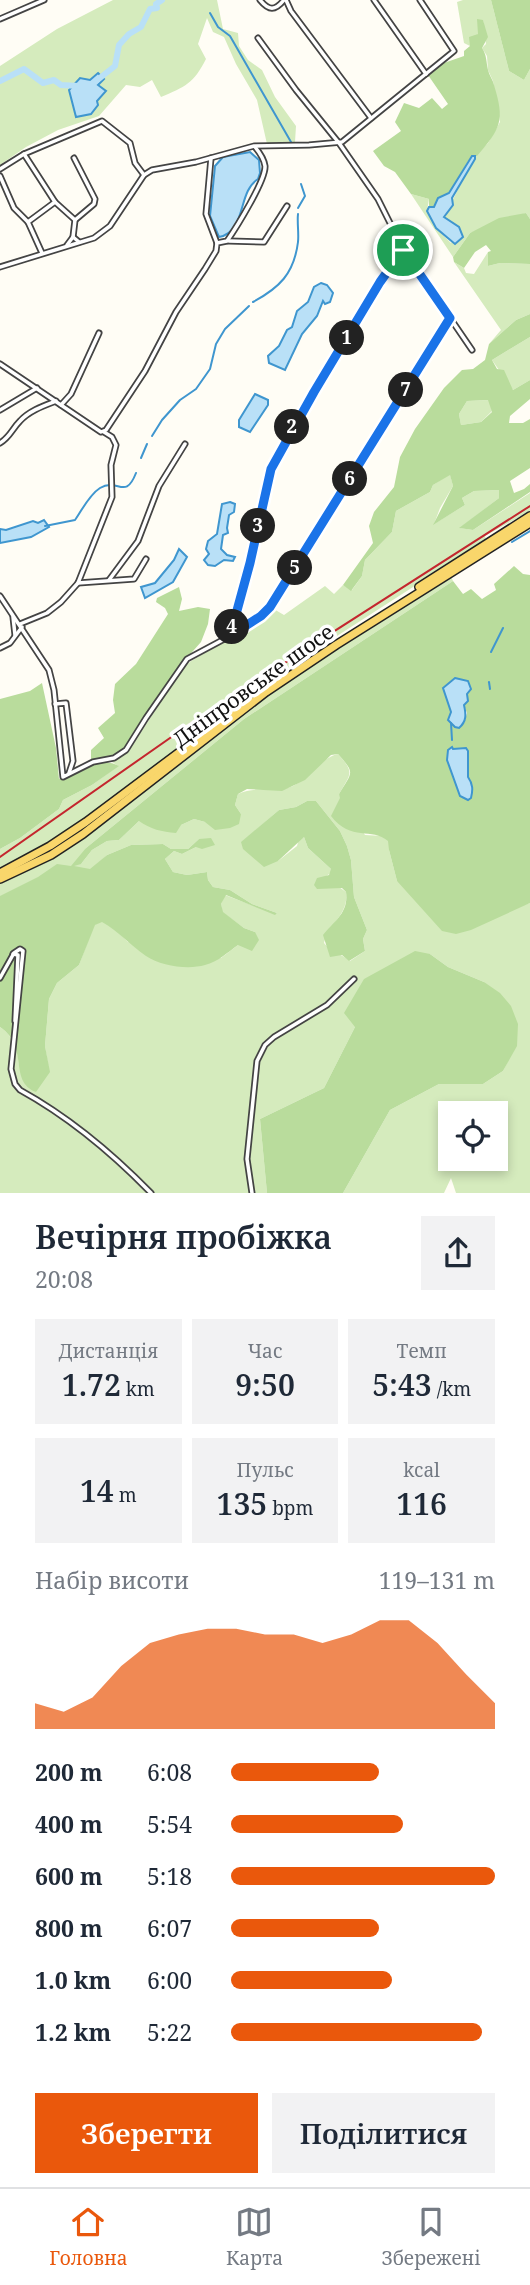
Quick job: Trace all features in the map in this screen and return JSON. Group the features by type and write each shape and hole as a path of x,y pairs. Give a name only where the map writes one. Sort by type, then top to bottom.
{"main road":[{"name":"Дніпровське шосе","path":"0,873 50,846 86,822 286,673 530,516"},
{"name":"Дніпровське шосе","path":"0,879 51,855 83,834 266,692 530,523"}],"street":[{"path":"0,19 44,0"},
{"path":"260,0 266,8 271,9 285,0 370,118"},
{"path":"374,0 426,74"},
{"path":"0,267 94,238 110,226 144,175 166,166 211,158 254,146 339,143 454,51 420,0"},
{"path":"258,38 339,143 378,199 403,250 472,350"},
{"path":"0,169 24,154 102,121 130,143 135,163 144,175"},
{"path":"227,241 264,173 263,158 254,146"},
{"path":"24,154 55,202 75,220"},
{"path":"68,246 73,237 75,220 94,204 95,199 74,158"},
{"path":"104,432 145,371 176,312 216,251 217,243 206,214 211,158"},
{"path":"0,176 14,208 28,222 43,253"},
{"path":"28,222 55,202"},
{"path":"217,243 264,243 287,206"},
{"path":"73,237 79,242"},
{"path":"230,636 271,469 308,401 380,282 403,250"},
{"path":"0,596 49,670 54,690 63,777 93,762 114,758 126,750 187,659 230,636 270,607 450,318"},
{"path":"61,405 71,394 99,333"},
{"path":"0,364 112,437 116,445 111,465 111,497 78,583 61,603 21,626 10,643 0,648"},
{"path":"0,410 37,388"},
{"path":"0,443 11,435 21,419 39,407 56,401"},
{"path":"109,580 138,541 159,486 185,444"},
{"path":"78,583 134,579 146,559"},
{"path":"12,613 15,635"},
{"path":"55,704 65,703 73,761 69,773"},
{"path":"0,978 13,954 20,950 24,954 11,1069 15,1084 110,1153 151,1193"},
{"path":"13,954 18,955 15,985 16,1031"},
{"path":"252,1193 247,1159 257,1061 265,1045 274,1037 327,1005 354,979"}],"green space":[{"path":"113,0 217,0 223,29 238,33 239,46 248,60 262,70 275,97 296,126 295,142 267,144 257,100 224,37 213,32 207,18 198,44 206,59 188,83 161,97 152,80 140,87 126,85 99,116 58,130 0,165 0,66 57,29"},
{"path":"491,0 509,71 524,80 530,69 530,219 526,213 470,233 453,257 411,194 429,199 427,211 436,228 451,243 461,231 444,217 475,156 488,143 500,122 487,56 482,48 486,44 483,20 478,20 478,34 470,46 464,43 457,2"},
{"path":"491,0 530,0 530,69 524,80 509,71"},
{"path":"477,19 483,20 488,37 482,48 497,97 499,124 477,156 472,156 468,161 449,193 438,198 434,207 429,207 429,199 411,194 395,172 384,166 373,151 401,131 395,122 404,103 419,108 432,98 442,109 448,104 428,75 441,64 464,56 464,51 470,46 469,37 478,34"},
{"path":"526,213 530,219 530,264 500,263 488,266 488,252 491,251 486,245 475,252 464,268 454,262 453,257 470,233 499,218"},
{"path":"488,252 488,266 500,263 530,264 530,314 516,320 489,344 501,330 454,262 464,268 466,273 474,274"},
{"path":"530,314 530,337 492,360 497,369 504,370 513,390 530,380 530,399 510,416 509,423 523,423 530,419 530,468 510,481 514,493 530,484 530,492 473,530 459,528 499,498 499,490 474,491 462,498 465,505 433,525 453,486 450,475 433,485 430,492 396,511 392,532 365,560 362,576 351,591 343,585 373,543 369,526 374,512 394,487 400,457 415,429 444,388 462,370 473,369 485,360 489,344 516,320","holes":["488,400 492,412 481,422 461,425 459,414 467,401"]},
{"path":"530,337 530,380 513,390 492,360"},
{"path":"489,400 492,411 481,422 461,425 459,414 467,401"},
{"path":"450,474 453,486 434,524 465,505 462,498 474,491 499,490 499,498 460,528 473,530 530,493 530,511 485,536 486,540 295,663 49,844 0,870 0,849 20,838 59,809 63,800 92,785 118,766 112,762 128,752 183,668 260,620 272,608 284,615 325,586 334,594 343,585 352,590 362,576 365,560 392,532 396,511 430,492 433,485"},
{"path":"514,566 523,574 530,575 530,903 471,930 456,934 442,931 397,881 388,841 375,835 346,829 331,816 350,773 338,754 331,755 305,780 282,791 247,789 238,794 235,805 241,814 239,824 230,828 215,830 205,822 194,819 181,825 176,833 156,830 139,821 119,840 107,841 92,850 81,864 74,866 90,869 107,855 131,845 163,844 171,849 188,849 199,839 211,838 215,845 202,849 196,847 182,854 174,851 165,859 173,872 187,875 207,872 213,887 230,890 252,904 277,913 275,915 226,895 221,904 223,912 244,928 255,932 259,940 252,951 238,945 214,962 191,967 167,965 152,959 102,922 95,925 79,965 57,983 49,999 45,1046 50,1072 36,1092 28,1087 20,1072 14,1044 0,1027 0,896 57,864 71,866 86,848 244,719 453,581 463,594 471,589 482,599 496,590 494,584","holes":["455,678 467,681 471,688 464,705 467,713 464,723 450,707 446,685"]},
{"path":"450,574 453,581 244,719 86,848 81,864 92,850 107,841 119,840 139,821 181,825 194,819 205,822 241,814 235,805 238,794 293,786 327,759 338,754 349,769 339,794 365,835 383,836 389,841 397,881 518,907 530,903 530,1193 456,1193 451,1178 444,1193 343,1193 390,1110 439,1084 483,1084 503,1071 508,1061 484,982 448,967 430,954 355,1027 324,1088 260,1119 267,1193 0,1193 0,1027 14,1043 19,1065 49,1071 45,1046 49,999 57,983 79,965 94,925 102,921 128,942 221,958 255,932 244,928 222,912 221,904 225,895 277,913 252,904 230,890 213,887 207,872 187,875 173,872 165,859 174,851 182,854 196,847 199,839 188,849 171,849 163,844 131,845 107,855 0,953 0,879 51,855 266,692","holes":["307,801 316,801 340,831 347,846 354,897 367,930 363,939 365,951 350,961 324,943 342,913 346,892 325,877 332,872 331,869 308,848 304,837 278,861 242,842 279,810 296,807"]},
{"path":"179,587 182,599 179,611 198,607 210,609 201,642 178,668 126,748 114,757 91,761 91,750 104,738 98,728 115,713 115,684 136,664 168,614 165,608 156,602 157,598"},
{"path":"42,683 56,748 59,779 96,763 119,766 92,785 63,800 59,809 20,838 0,849 0,699 30,691"},
{"path":"307,801 316,801 340,831 351,860 354,897 367,930 363,939 365,951 349,961 342,955 330,957 323,935 343,911 346,892 342,888 317,889 314,885 317,878 329,875 331,869 308,848 304,837 278,861 264,867 243,849 241,842 279,810 296,807"},
{"path":"415,951 430,954 448,967 484,982 500,993 511,1006 518,1024 517,1046 503,1071 483,1084 439,1084 390,1110 343,1193 267,1193 260,1119 324,1088 355,1027 344,1013 364,979"}],"water":[{"path":"98,73 104,79 98,85 106,91 91,114 76,117 69,90 80,78 90,80"},
{"path":"250,152 259,160 258,179 247,193 234,228 219,237 210,216 215,166 223,157"},
{"path":"472,156 475,156 475,159 452,198 453,205 444,217 459,227 463,237 455,244 436,228 427,211 429,207 434,207 438,198 449,193"},
{"path":"321,283 327,285 333,293 330,302 325,304 323,301 317,316 302,334 285,370 269,363 268,356 292,327 297,311 308,302 314,287"},
{"path":"255,394 268,400 268,405 250,432 239,427 239,420"},
{"path":"222,504 235,504 234,512 229,515 228,533 223,535 221,549 227,555 235,557 233,561 224,560 215,566 208,565 204,560 209,554 206,549 208,541 217,534"},
{"path":"44,520 49,527 31,537 0,543 0,529 6,530"},
{"path":"179,549 187,557 173,582 145,598 141,587 155,583 174,560"},
{"path":"455,678 468,681 471,689 464,705 465,720 459,728 448,720 451,712 443,688"},
{"path":"452,747 466,748 468,751 468,777 472,790 468,800 460,796 447,760 448,750"}],"waterway":[{"path":"96,81 115,66 119,45 129,34 141,27 150,9 157,8 156,4 162,0"},
{"path":"210,13 218,27 230,36 291,142"},
{"path":"0,81 24,69 43,83 54,80 61,85 79,86"},
{"path":"298,208 305,196 301,184"},
{"path":"253,302 278,285 289,271 298,242 298,214"},
{"path":"152,436 180,400 196,389 210,369 216,344 225,329 249,306"},
{"path":"141,458 147,444"},
{"path":"45,526 75,520 96,491 106,485 128,486 136,473"},
{"path":"512,542 530,531"},
{"path":"491,652 503,628"},
{"path":"489,682 490,689"},
{"path":"451,723 452,740"}],"railway":[{"path":"0,857 200,717 530,506"}],"route":[{"path":"403,250 450,318 270,607 230,636 271,469 279,451 380,282 403,250"}]}
